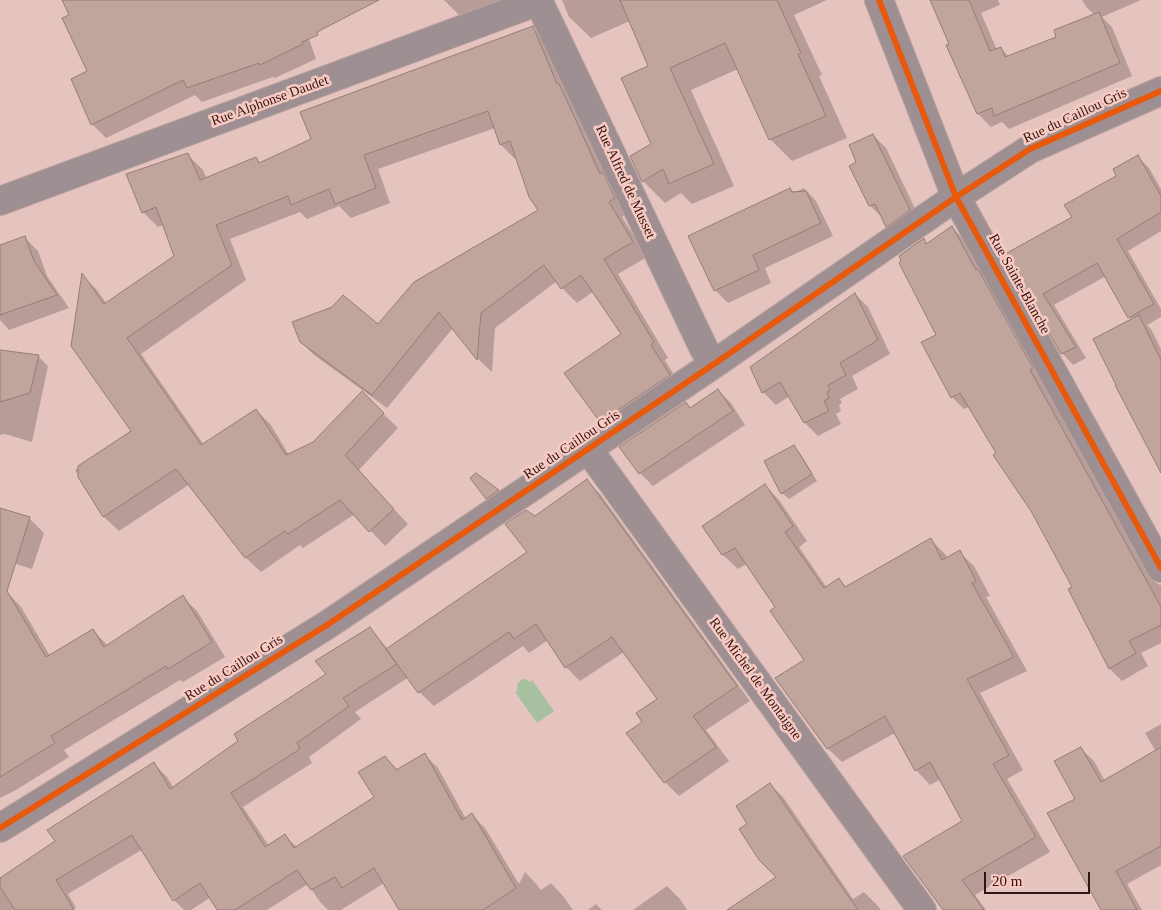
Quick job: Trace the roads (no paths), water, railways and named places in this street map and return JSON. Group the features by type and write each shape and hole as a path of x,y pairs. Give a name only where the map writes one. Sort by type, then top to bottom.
{"street":[{"name":"Rue Sainte-Blanche","path":"879,0 956,197 1161,568"},
{"name":"Rue Alphonse Daudet","path":"0,201 539,1"},
{"name":"Rue Alfred de Musset","path":"539,1 704,349 714,364"},
{"name":"Rue du Caillou Gris","path":"0,828 327,625 714,364 956,197 1030,149 1161,91"},
{"name":"Rue Michel de Montaigne","path":"588,449 922,910"}]}
